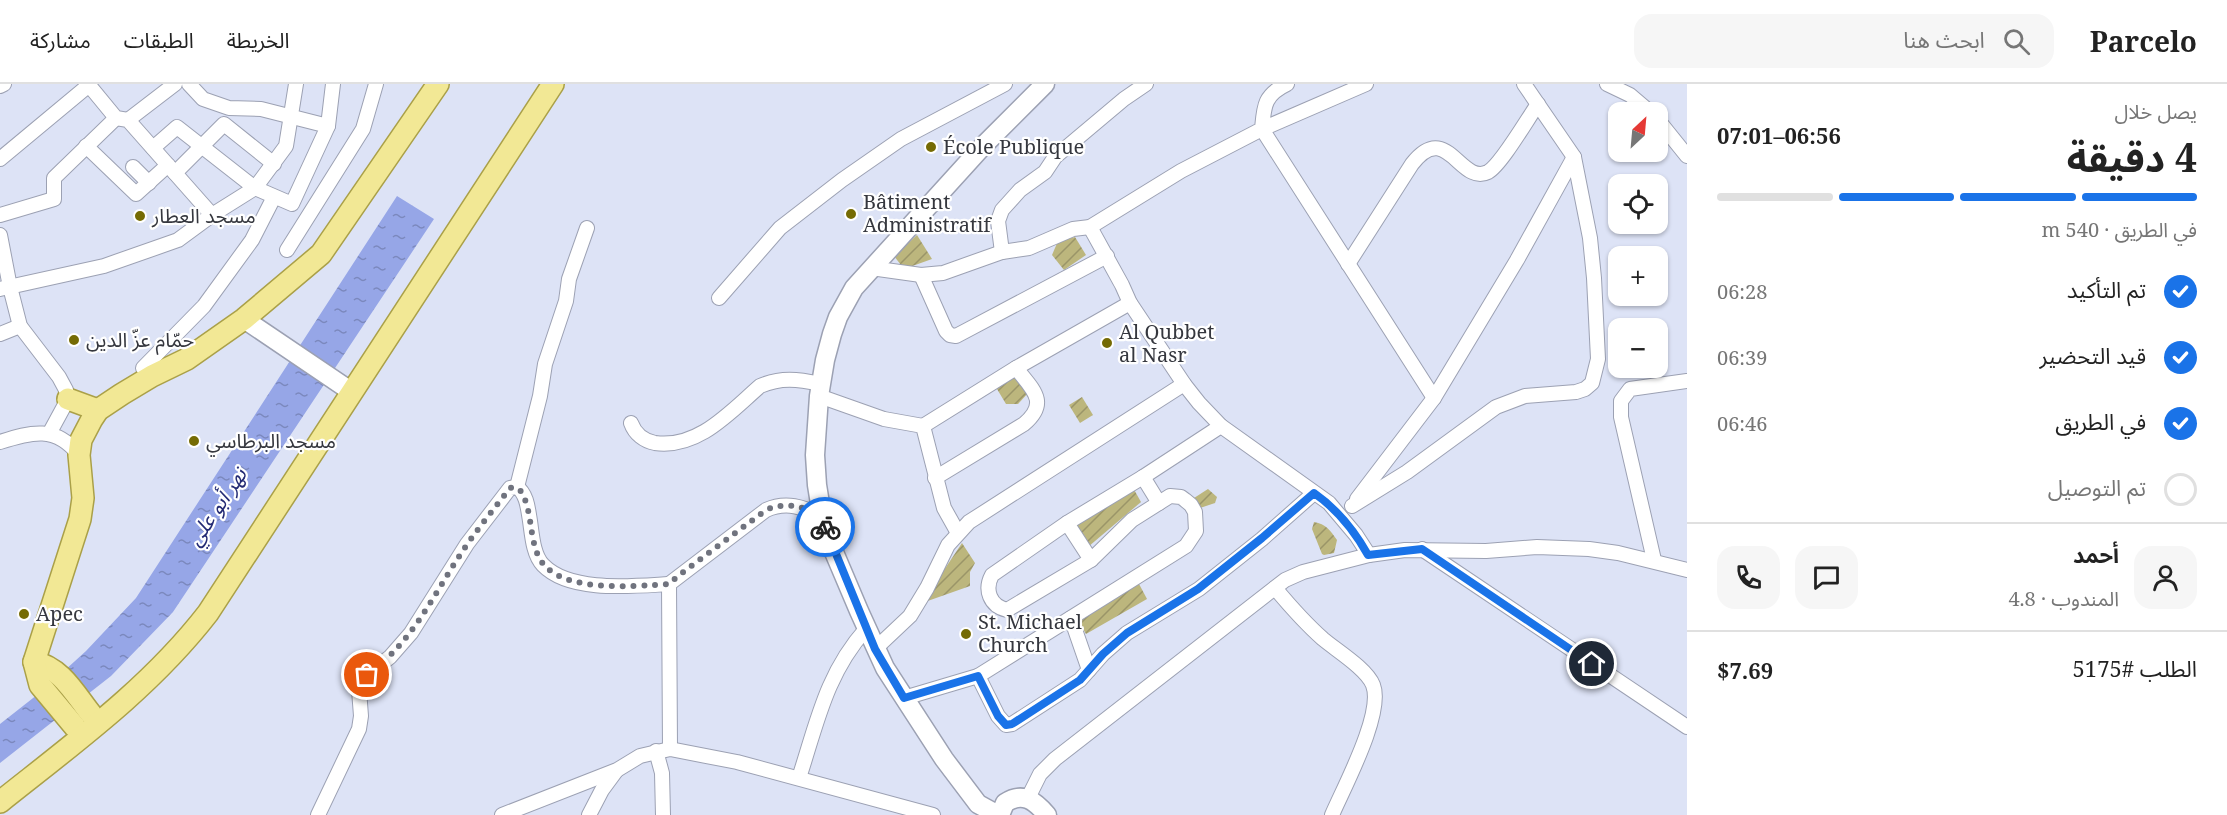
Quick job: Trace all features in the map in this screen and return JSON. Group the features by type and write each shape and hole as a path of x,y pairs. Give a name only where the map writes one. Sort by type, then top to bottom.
{"main road":[{"path":"79,716 34,662 80,519 83,483 81,440 98,410 152,376 187,359 244,319 321,254 438,84"},
{"path":"0,788 79,716 152,657 197,604 536,84"},
{"path":"0,802 147,681 192,634 224,591 341,384 553,84"},
{"path":"1045,84 982,147 854,288 838,317 825,360 820,390 815,455 817,485 828,538 875,649 904,698 944,759 978,804 999,815 1002,807 1010,799 1021,796 1028,798 1047,815"},
{"path":"244,319 341,384"},
{"path":"68,399 98,410"}],"street":[{"path":"0,215 54,199 54,177 86,146 175,84"},
{"path":"189,84 202,99 229,108 261,109 328,126"},
{"path":"5,288 104,266 178,240 255,188 286,146 296,84"},
{"path":"153,148 177,127 255,188 292,204 328,126 333,84"},
{"path":"287,250 363,129 376,84"},
{"path":"719,298 780,228 842,180 901,139 1005,84"},
{"path":"1002,252 998,221 1002,210 1020,190 1045,172 1055,157 1124,99 1146,84"},
{"path":"1287,84 1266,100 1262,129 1434,398"},
{"path":"871,268 921,275 961,268 1002,252 1029,248 1073,230 1090,227 1181,171 1262,129 1366,84"},
{"path":"1352,506 1407,472 1496,407 1525,396 1576,392 1592,383 1598,359 1594,278 1590,238 1574,157 1524,84"},
{"path":"1607,84 1630,95 1638,102"},
{"path":"0,159 89,85 153,148 212,215"},
{"path":"1348,264 1412,164 1424,151 1436,148 1443,150 1474,172 1482,174 1488,171 1507,149 1538,104"},
{"path":"86,146 136,194 201,146 224,124 274,164"},
{"path":"1668,132 1687,156"},
{"path":"1343,519 1434,398 1517,260 1574,157"},
{"path":"133,167 149,183"},
{"path":"152,376 143,368 204,306 252,240 274,197"},
{"path":"1090,227 1130,303 1184,384 1221,426 1329,503 1356,535 1368,555"},
{"path":"517,487 540,396 545,364 566,301 569,279 587,228"},
{"path":"0,235 5,288 20,326 59,377 66,390 68,399 49,434"},
{"path":"921,275 946,331 956,336 1107,256"},
{"path":"631,423 634,431 651,442 679,443 701,434 760,386 788,378 884,419 923,426 1016,368 1130,303"},
{"path":"0,334 20,326"},
{"path":"935,478 1024,424 1036,412 1038,401 1035,394 1016,368"},
{"path":"1654,561 1621,417 1621,400 1630,389 1687,381"},
{"path":"875,649 910,615 927,588 940,559 958,533 980,514 1184,384"},
{"path":"923,426 944,508 958,533"},
{"path":"904,698 978,676 1175,554 1191,540 1196,526 1191,505 1181,497 1170,496 1132,520 1090,560 1007,610 1000,608 991,600 988,587 992,575 1067,523 1221,426"},
{"path":"0,442 28,433 49,434 64,440 80,455"},
{"path":"1143,477 1159,503"},
{"path":"517,487 526,501 532,534 541,564 556,575 578,583 669,584 766,510 776,506 801,507 822,516"},
{"path":"318,815 359,729 361,683 367,675 390,657 411,633 467,544 510,488 517,487"},
{"path":"978,676 998,716 1006,725 1012,724 1080,680 1103,654 1127,633 1198,589 1314,493"},
{"path":"1067,523 1090,560"},
{"path":"1028,798 1040,774 1055,759 1293,575 1368,555 1422,549 1486,551 1538,547 1589,549 1654,561 1687,570"},
{"path":"1422,549 1687,727"},
{"path":"663,815 662,773 669,584"},
{"path":"1275,588 1321,638 1361,670 1374,686 1376,698 1371,723 1332,815"},
{"path":"1071,618 1089,669"},
{"path":"799,778 829,684 843,658 866,629"},
{"path":"501,815 617,770 640,756 663,750 737,762 933,815"},
{"path":"589,815 602,790 617,770"},
{"path":"878,815 883,801"}],"shaded area":[{"path":"917,235 932,259 904,269 894,256"},
{"path":"1075,237 1086,255 1064,270 1052,255 1058,241"},
{"path":"1016,371 1029,392 1018,404 1006,404 994,384"},
{"path":"1082,397 1093,415 1080,423 1069,405"},
{"path":"1132,486 1141,502 1088,547 1072,522"},
{"path":"1208,489 1217,497 1215,503 1200,508 1194,498"},
{"path":"1314,522 1322,524 1337,540 1334,553 1322,554 1312,529"},
{"path":"962,543 975,563 970,572 970,586 922,603"},
{"path":"1138,582 1147,599 1086,634 1077,619"}],"water":[{"name":"نهر أبو علي","path":"397,196 434,219 173,612 111,676 0,763 0,724 42,691 86,651 136,598"}],"way so far":[{"path":"367,675 390,657 411,633 467,544 513,487 517,487 524,495 536,552 541,564 556,575 578,583 636,586 669,584 766,510 776,506 789,505 810,510 822,516 825,527"}],"place":[{"name":"École Publique","path":"931,147"},
{"name":"Bâtiment Administratif","path":"851,214"},
{"name":"مسجد العطار","path":"140,216"},
{"name":"حمّام عزّ الدين","path":"74,340"},
{"name":"Al Qubbet al Nasr","path":"1107,343"},
{"name":"مسجد البرطاسي","path":"194,441"},
{"name":"Apec","path":"24,614"},
{"name":"St. Michael Church","path":"966,634"}],"route":[{"path":"825,527 875,649 904,698 978,676 998,716 1006,725 1012,724 1080,680 1095,662 1127,633 1198,589 1236,560 1314,493 1329,503 1343,519 1368,555 1422,549 1592,664"}]}
